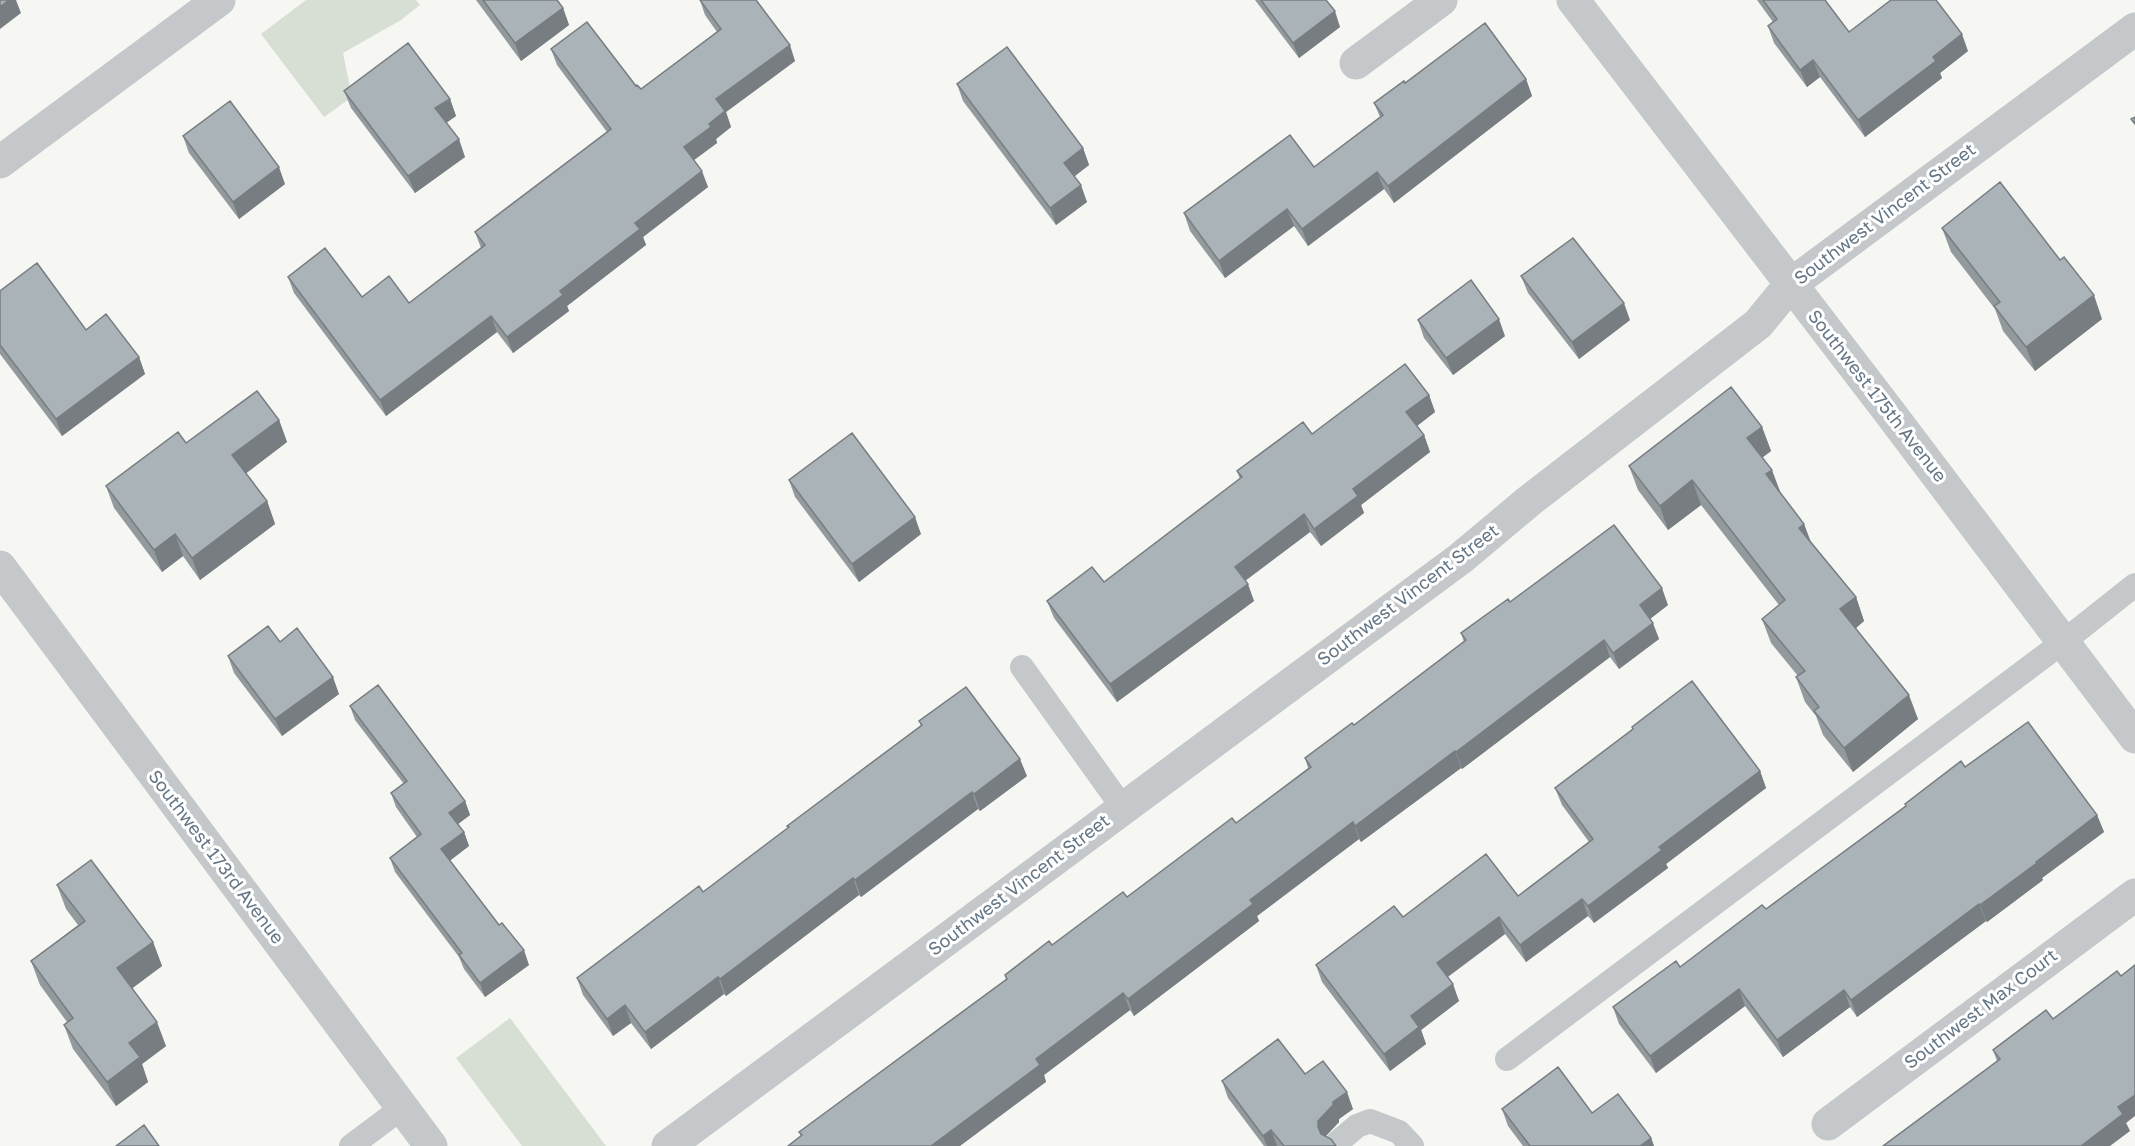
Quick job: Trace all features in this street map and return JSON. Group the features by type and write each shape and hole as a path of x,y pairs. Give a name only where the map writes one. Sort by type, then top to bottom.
{"street":[{"path":"0,162 219,0"},
{"path":"1356,63 1441,0"},
{"name":"Southwest 175th Avenue","path":"1573,0 2135,737"},
{"name":"Southwest Vincent Street","path":"668,1146 1461,558 1529,501 1758,324 1790,285 2135,29"},
{"name":"Southwest 173rd Avenue","path":"0,567 432,1146"},
{"name":"Southwest Max Court","path":"1828,1124 2135,895"}],"lane":[{"path":"1507,1059 2063,642 2135,585"},
{"path":"1023,667 1123,808"},
{"path":"351,1146 403,1107"},
{"path":"1338,1142 1357,1126 1370,1121 1399,1132 1412,1146"}],"shaded area":[{"path":"306,0 416,0 420,5 401,20 343,53 352,97 324,117 261,34"},
{"path":"510,1018 606,1146 522,1146 456,1058"}],"building":[{"path":"0,0 9,0 0,7"},
{"path":"483,0 557,0 563,8 515,43"},
{"path":"700,0 756,0 790,45 716,99 725,111 709,124 711,127 684,147 702,171 635,223 640,229 560,291 563,295 507,337 491,316 380,400 288,277 325,248 362,297 389,276 409,303 485,245 475,232 611,129 551,49 587,22 636,86 641,89 721,29"},
{"path":"1261,0 1326,0 1335,11 1293,43"},
{"path":"1763,0 1825,0 1849,32 1891,0 1936,0 1962,34 1933,57 1936,61 1858,120 1813,60 1800,70 1768,26 1777,19"},
{"path":"1485,23 1526,79 1388,186 1377,172 1302,229 1287,209 1219,261 1184,213 1290,135 1314,167 1383,115 1374,103 1404,81 1405,83"},
{"path":"408,43 450,99 435,108 459,139 408,176 344,91"},
{"path":"1007,47 1083,148 1064,163 1081,185 1050,208 957,84"},
{"path":"230,101 279,167 233,202 183,136"},
{"path":"2000,182 2060,260 2064,257 2094,295 2026,347 1994,306 2000,302 1942,228"},
{"path":"1573,238 1624,303 1572,342 1521,276"},
{"path":"37,263 86,330 106,314 139,357 56,419 0,345 0,291"},
{"path":"1471,280 1499,319 1446,358 1418,320"},
{"path":"1405,364 1429,395 1406,412 1424,435 1353,489 1358,496 1314,529 1304,514 1235,567 1248,584 1110,684 1047,601 1092,567 1104,582 1242,477 1237,471 1303,422 1312,434"},
{"path":"1731,387 1762,427 1747,438 1772,470 1766,474 1804,524 1799,528 1856,597 1840,609 1909,695 1844,748 1814,711 1819,707 1796,677 1805,671 1762,619 1785,600 1692,480 1660,506 1629,466"},
{"path":"257,391 279,420 232,455 267,501 192,558 175,534 154,550 106,486 178,432 186,443"},
{"path":"852,433 915,517 852,564 789,480"},
{"path":"1614,525 1662,588 1640,605 1653,623 1613,653 1604,640 1355,826 1353,822 1250,900 1253,904 1128,999 1123,993 1036,1059 1040,1065 931,1146 788,1146 802,1135 799,1132 1007,979 1005,975 1049,941 1052,945 1123,892 1127,897 1232,818 1236,823 1311,767 1305,758 1352,723 1354,725 1466,640 1461,633 1508,599 1510,602"},
{"path":"268,626 280,642 297,628 333,677 275,719 228,656"},
{"path":"1692,681 1760,771 1659,847 1662,850 1588,906 1582,899 1520,945 1499,917 1437,963 1453,984 1411,1016 1419,1027 1384,1054 1316,965 1394,906 1403,917 1486,854 1518,896 1593,839 1555,788"},
{"path":"378,685 465,801 449,813 464,832 441,849 499,925 502,923 524,950 480,983 459,955 462,953 390,858 421,834 391,793 407,781 350,706"},
{"path":"966,687 1020,759 855,880 853,878 720,979 718,977 645,1032 625,1005 607,1019 577,978 699,886 703,892 922,725 919,721"},
{"path":"2028,722 2097,815 2037,863 1851,1000 1844,990 1777,1040 1739,989 1650,1056 1613,1007 1676,961 1680,967 1762,905 1766,909 1906,806 1905,804 1961,761 1965,767"},
{"path":"91,860 153,942 117,968 157,1022 129,1043 140,1057 107,1082 64,1025 73,1018 31,961 85,921 57,885"},
{"path":"2135,965 2135,1095 2118,1107 2123,1114 2081,1146 1883,1146 2000,1059 1993,1050 2046,1010 2053,1019 2117,971 2121,976"},
{"path":"1278,1039 1305,1074 1323,1061 1347,1092 1333,1102 1333,1105 1318,1121 1321,1134 1331,1139 1336,1146 1284,1146 1271,1130 1263,1136 1222,1081"},
{"path":"1558,1067 1592,1113 1618,1094 1651,1138 1640,1146 1530,1146 1502,1109"},
{"path":"144,1125 159,1146 116,1146"}]}
